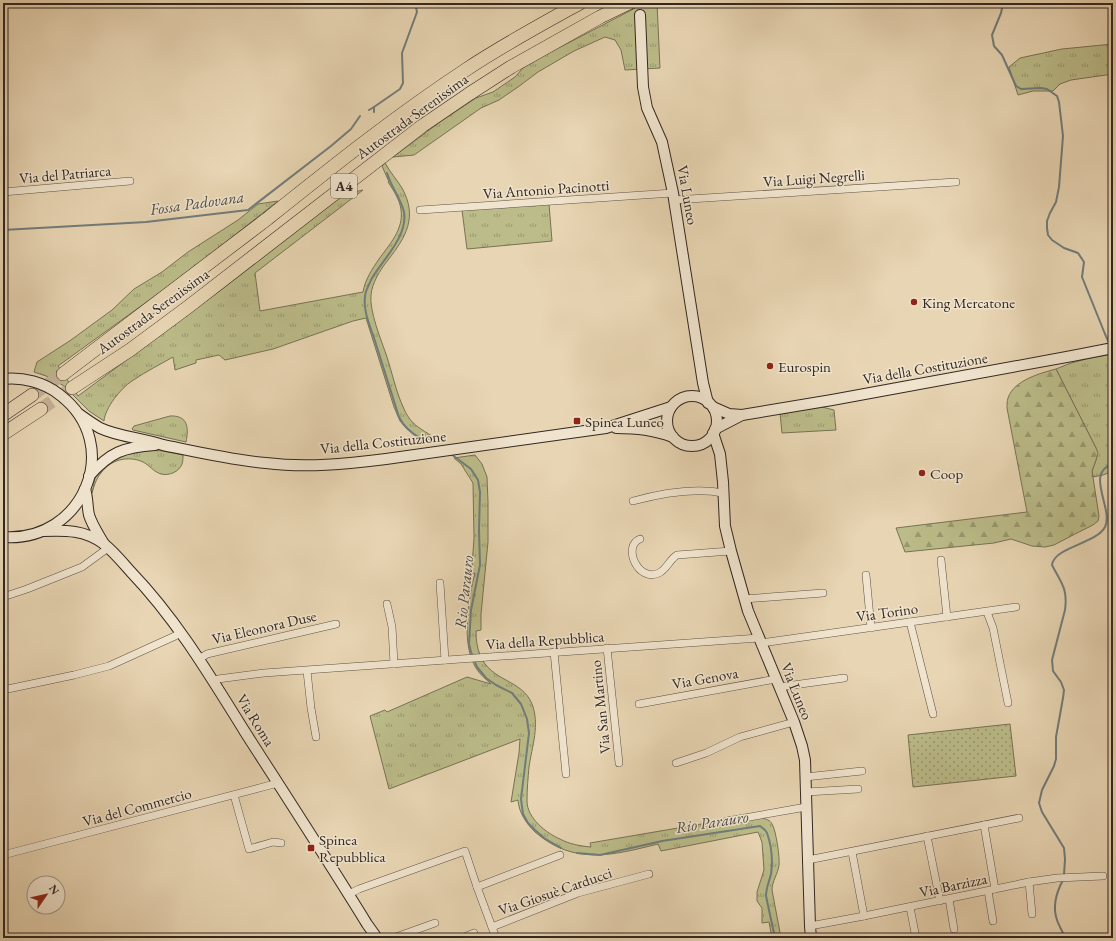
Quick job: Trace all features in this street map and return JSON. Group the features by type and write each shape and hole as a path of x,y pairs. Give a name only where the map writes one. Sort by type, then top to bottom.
{"highway":[{"name":"Autostrada Serenissima","path":"63,374 173,291 360,145 413,106 502,47 580,3"},
{"name":"Autostrada Serenissima","path":"72,388 130,350 422,126 511,67 600,17 629,3"},
{"path":"3,415 32,395"},
{"path":"3,434 42,409"}],"main road":[{"name":"Via Luneo","path":"640,15 644,95 650,115 662,142 674,196 703,383 711,405"},
{"name":"Via della Costituzione","path":"711,405 729,414 742,415 832,400 1109,348"},
{"path":"3,379 11,378 28,380 48,387 65,398 79,414 87,428 92,455 89,476 85,489 79,501 67,515 56,524 43,531"},
{"path":"690,396 703,383"},
{"path":"690,396 700,397 711,405 716,420 714,431 709,439 695,445 687,445 679,442 673,437 667,423 671,407 676,401 690,396"},
{"name":"Via della Costituzione","path":"606,428 671,407"},
{"path":"79,414 100,428 110,432 163,445"},
{"name":"Via della Costituzione","path":"714,431 742,415"},
{"name":"Via della Costituzione","path":"163,445 260,463 322,465 386,460 606,428 639,428 652,430 673,437"},
{"name":"Via Luneo","path":"714,431 720,454 725,526 730,551 744,599 794,722 805,760 810,933"},
{"path":"702,443 712,448 720,462"},
{"path":"89,476 99,464 120,451 142,446 163,445"},
{"path":"85,489 92,523 106,546"},
{"path":"3,537 20,537 43,531 63,530 85,534 106,546"},
{"name":"Via Roma","path":"106,546 153,596 181,632 377,938"},
{"name":"Via Roma","path":"367,924 371,938"}],"street":[{"name":"Via del Patriarca","path":"3,192 130,181"},
{"name":"Via Luigi Negrelli","path":"674,196 956,182"},
{"name":"Via Antonio Pacinotti","path":"420,210 674,196"},
{"path":"633,501 684,491 723,493"},
{"path":"640,539 634,542 632,546 635,563 641,571 650,574 657,574 662,571 677,555 730,551"},
{"path":"3,597 82,567 106,546"},
{"path":"941,560 947,617"},
{"path":"866,575 871,628"},
{"path":"440,583 445,660"},
{"path":"744,599 823,592"},
{"path":"387,604 392,627 394,664"},
{"name":"Via Torino","path":"760,640 871,628 1016,607"},
{"path":"987,612 993,628 1008,702"},
{"path":"910,622 933,714"},
{"name":"Via Eleonora Duse","path":"199,659 207,654 336,624"},
{"path":"3,690 109,666 181,632"},
{"name":"Via della Repubblica","path":"214,682 218,679 264,673 607,648 760,640"},
{"name":"Via San Martino","path":"607,648 619,763"},
{"path":"554,652 566,774"},
{"path":"307,671 316,737"},
{"name":"Via Genova","path":"639,704 778,683 844,678"},
{"path":"676,763 706,753 740,737 794,722"},
{"path":"805,777 862,771"},
{"name":"Via del Commercio","path":"3,855 278,783"},
{"path":"806,792 858,789"},
{"path":"234,795 248,849 273,842 280,843"},
{"path":"727,821 806,807"},
{"path":"808,860 1019,818"},
{"path":"984,825 992,890 993,921"},
{"path":"927,836 940,901"},
{"name":"Via Giosuè Carducci","path":"349,894 359,889 465,851 496,938"},
{"path":"852,852 864,916"},
{"name":"Via Giosuè Carducci","path":"477,887 560,855"},
{"name":"Via Giosuè Carducci","path":"492,927 578,894 649,874"},
{"name":"Via Barzizza","path":"799,938 810,933 864,916 1029,882 1057,878 1103,876"},
{"path":"1029,882 1032,914"},
{"path":"949,899 954,929"},
{"path":"910,907 916,938"},
{"path":"393,938 435,922"},
{"path":"462,938 474,933"}],"green space":[{"path":"645,3 657,3 660,68 625,70 621,50 615,40 605,37 574,51 538,72 499,100 481,108 414,155 393,157 440,122 476,98 493,92 515,77 523,68"},
{"path":"1113,44 1113,74 1071,80 1060,84 1053,91 1033,91 1018,95 1009,67 1020,58 1062,49"},
{"path":"385,163 407,198 409,217 405,235 382,268 375,281 371,295 372,309 396,389 404,409 413,423 434,439 423,440 419,438 407,429 400,421 394,407 366,318 353,321 273,349 225,360 219,355 196,360 196,363 175,370 173,357 123,388 110,404 104,421 89,411 64,386 49,377 34,372 37,362 71,340 112,310 134,289 162,272 188,252 238,220 258,204 278,201 188,272 58,366 78,396 221,290 345,194 363,190 255,273 260,311 363,292 369,275 395,236 400,224 400,206 382,166"},
{"path":"549,204 552,241 467,249 462,210"},
{"path":"1113,354 1113,471 1093,477 1092,471 1096,460 1096,448 1056,369 1090,358"},
{"path":"1056,369 1098,453 1092,471 1099,516 1098,521 1054,545 1045,547 1032,546 1011,539 994,543 905,552 896,528 1027,512 1007,408 1008,399 1011,392 1022,382 1036,375"},
{"path":"822,407 834,410 836,430 782,433 780,413"},
{"path":"170,416 181,418 186,423 186,442 132,429 134,426"},
{"path":"145,450 163,451 183,455 181,467 170,474 161,474 143,462 131,459 120,460 109,465 99,475 92,493 95,478 99,470 115,458"},
{"path":"475,455 482,464 487,477 488,502 488,542 481,614 481,630 476,631 477,643 480,655 491,671 521,690 532,704 535,728 527,788 527,801 530,813 543,829 563,841 591,847 590,843 719,821 720,823 762,818 768,820 773,827 778,851 779,865 772,890 781,938 772,938 769,922 762,923 762,908 757,901 757,892 764,870 762,842 758,832 661,851 658,844 626,852 595,855 579,854 564,850 550,843 535,832 524,818 518,800 511,802 520,739 389,789 370,716 385,710 387,712 467,677 491,684 481,675 471,658 467,635 468,608 475,573 469,574 472,566 474,538 473,483 461,464 454,458"},
{"path":"1010,724 1016,776 913,787 908,735"}],"waterway":[{"name":"Rio Parauro","path":"374,112 374,107 400,89 403,83 402,53 417,12 415,3"},
{"path":"1003,3 1001,13 992,35 994,46 1002,55 1016,86 1021,89 1047,89 1057,96 1059,102 1063,136 1059,187 1056,202 1047,221 1048,235 1052,240 1064,248 1078,253 1084,262 1082,277 1110,345"},
{"name":"Fossa Padovana","path":"369,110 374,107"},
{"name":"Fossa Padovana","path":"3,230 146,222 248,210 331,146 351,129 360,116"},
{"name":"Rio Parauro","path":"387,173 403,207 404,221 398,239 367,288 365,295 365,308 399,417 403,424 420,438"},
{"name":"Rio Parauro","path":"451,454 471,469 478,480 480,492 480,565 471,610 469,644 471,652 477,667 486,678 512,693 521,704 527,719 529,733 521,799 523,814 528,823 535,830 544,838 561,848"},
{"path":"1064,875 1064,848 1042,812 1039,803 1042,790 1056,759 1056,737 1064,690 1061,682 1053,671 1052,660 1065,610 1066,596 1063,586 1052,565 1054,559 1060,554 1093,538 1105,527 1107,519 1100,483 1101,475 1105,468 1113,464"},
{"name":"Rio Parauro","path":"577,853 600,855 662,841 760,826 767,833 771,848 772,869 766,890 766,896 775,938"},
{"path":"1063,880 1058,890 1055,910 1057,920 1065,938"}],"tunnel":[{"path":"640,3 640,15"},
{"path":"32,395 63,374"},
{"path":"41,409 72,388"}],"place":[{"name":"King Mercatone","path":"914,302"},
{"name":"Eurospin","path":"770,366"},
{"name":"Spinea Luneo","path":"577,421"},
{"name":"Coop","path":"922,473"},
{"name":"Spinea Repubblica","path":"311,848"}]}
